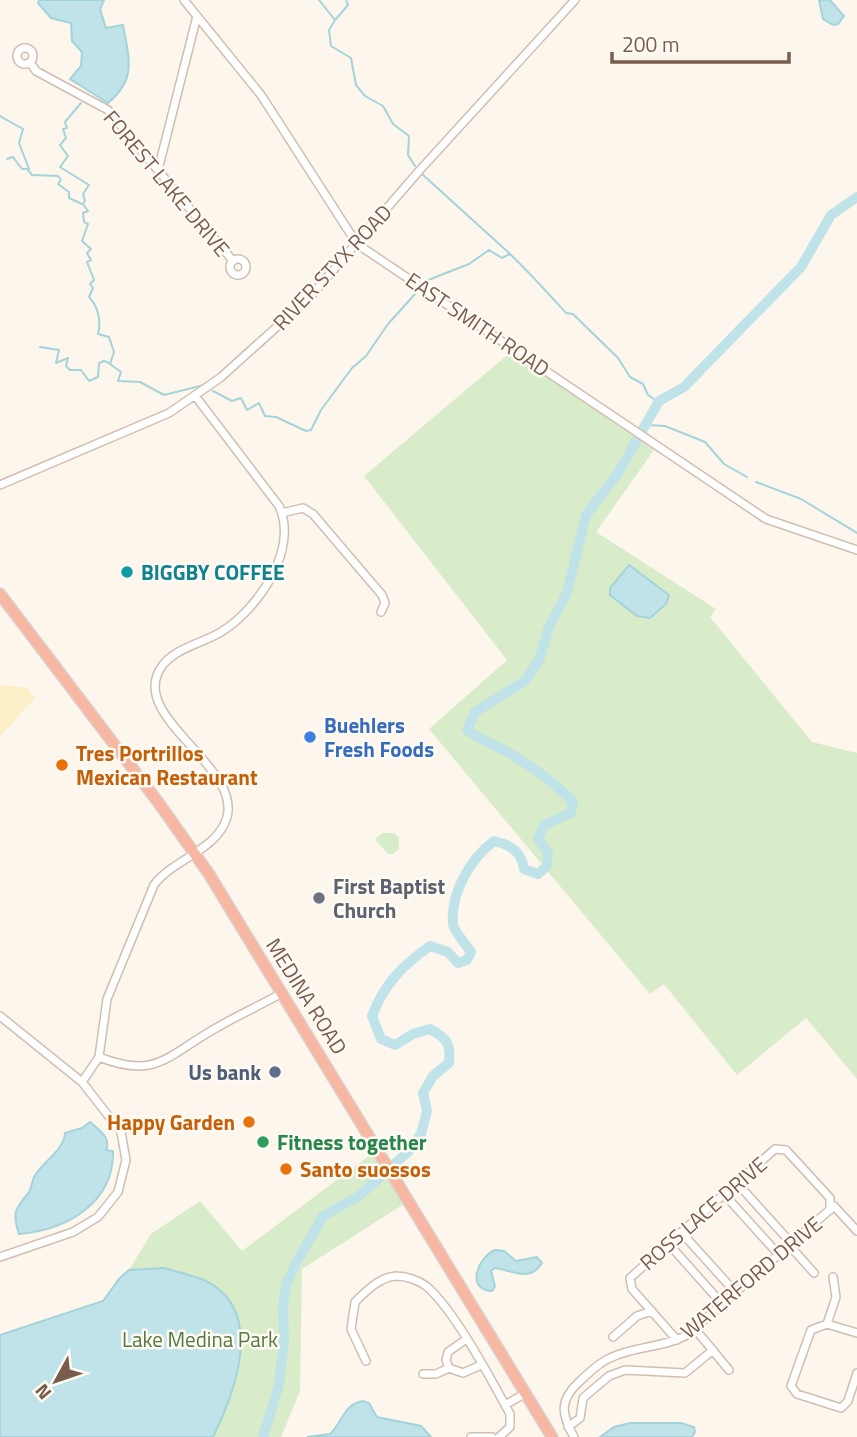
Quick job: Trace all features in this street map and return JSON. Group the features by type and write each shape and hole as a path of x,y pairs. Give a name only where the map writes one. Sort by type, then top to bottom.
{"highway":[{"name":"MEDINA ROAD","path":"0,594 194,853 399,1183 552,1437"}],"street":[{"name":"EAST SMITH ROAD","path":"184,0 261,95 357,244 765,519 857,550"},
{"name":"RIVER STYX ROAD","path":"0,485 141,426 196,397 305,302 436,152 575,0"},
{"path":"158,170 197,16"},
{"name":"FOREST LAKE DRIVE","path":"30,62 36,71 108,110 233,261"},
{"path":"82,1082 99,1057 107,999 150,892 166,870 194,853 222,828 227,818 226,793 161,708 156,681 162,666 173,656 221,632 255,604 274,573 280,555 282,513 273,495 196,397"},
{"path":"282,513 303,508 313,514 382,595 385,603 381,612"},
{"path":"99,1057 131,1067 160,1064 211,1031 282,993"},
{"path":"0,1016 82,1082 116,1124 124,1141 125,1170 118,1192 105,1210 82,1228 0,1257"},
{"name":"ROSS LACE DRIVE","path":"652,1311 632,1289 629,1282 632,1275 775,1149 788,1151 830,1198 830,1210"},
{"path":"737,1183 814,1273"},
{"path":"724,1194 779,1255"},
{"path":"830,1210 834,1206 857,1231"},
{"name":"WATERFORD DRIVE","path":"574,1437 563,1414 566,1395 601,1363 617,1355 677,1340 695,1329 830,1210"},
{"path":"681,1232 736,1293"},
{"path":"668,1243 723,1305"},
{"path":"366,1361 355,1343 351,1317 355,1302 383,1280 394,1276 410,1278 425,1285 450,1316 505,1405 512,1423 508,1432 499,1437"},
{"path":"827,1324 836,1297 833,1278"},
{"path":"613,1337 637,1316 652,1311 677,1340"},
{"path":"857,1333 827,1324 816,1326 807,1335 790,1382 792,1390 841,1408 848,1401 857,1373"},
{"path":"695,1329 729,1370"},
{"path":"449,1368 446,1360 448,1352 465,1340"},
{"path":"568,1427 580,1418 583,1398 609,1376 633,1370 685,1373 713,1350"},
{"path":"423,1374 436,1374 449,1368 463,1373 481,1365"},
{"path":"505,1405 526,1393"},
{"path":"471,1437 492,1437"}],"green space":[{"path":"511,352 654,450 596,532 716,609 710,617 812,742 857,753 857,1079 806,1018 737,1075 664,984 650,994 429,729 507,660 364,476"},
{"path":"382,833 394,833 399,837 399,849 393,854 388,854 375,839"},
{"name":"Lake Medina Park","path":"378,1149 410,1200 302,1269 300,1391 281,1437 0,1437 0,1335 104,1301 117,1279 129,1270 151,1234 200,1201 242,1251"}],"sand":[{"path":"0,685 27,688 35,698 0,736"}],"water":[{"path":"39,0 104,0 100,9 106,28 123,25 129,68 123,85 108,103 70,79 81,66 82,52 72,41 71,23 51,18 38,3"},
{"path":"819,0 830,0 844,16 838,24 833,25 823,19"},
{"path":"629,565 669,595 666,604 650,618 637,616 610,595 610,588"},
{"path":"90,1122 105,1137 106,1150 113,1151 111,1169 105,1185 96,1199 70,1220 54,1227 19,1234 16,1212 30,1190 34,1177 57,1151 65,1133 82,1128"},
{"path":"495,1250 504,1251 516,1261 537,1257 542,1263 531,1273 525,1274 494,1268 491,1271 495,1286 492,1291 484,1289 479,1285 477,1273 484,1259"},
{"path":"164,1268 206,1281 224,1294 235,1312 240,1332 236,1376 230,1398 213,1437 0,1437 0,1335 103,1301 129,1270"},
{"path":"363,1401 369,1403 377,1417 421,1426 431,1437 307,1437 330,1434 351,1406"},
{"path":"630,1423 681,1423 694,1427 695,1432 692,1437 600,1437 614,1427"}],"waterway":[{"path":"319,0 335,20 329,30 331,46 351,58 356,85 365,96 383,106 393,124 409,136 408,155 415,166"},
{"path":"336,19 348,5 346,0"},
{"path":"81,103 65,122 67,128 63,129 66,138 60,145 68,156 60,167 89,185 83,194 83,204 88,211 83,213 84,222 88,224 82,241 91,249 87,253 91,260 87,262 94,280 90,284 93,288 89,297 98,315 98,334 109,337 114,352 110,364 121,372 118,381 140,382 164,395 204,385"},
{"path":"0,116 23,129 19,143 29,169"},
{"path":"7,159 13,157 22,169 27,169 32,175 58,176 61,180 58,184 69,192 69,198 82,204"},
{"path":"422,174 509,253"},
{"path":"263,1437 279,1385 284,1340 283,1306 286,1285 296,1263 323,1216 359,1196 409,1151 421,1134 427,1111 423,1093 433,1076 449,1063 447,1042 430,1029 413,1034 395,1045 381,1039 372,1016 382,994 395,976 430,946 448,952 458,963 467,960 471,952 454,927 453,912 464,877 477,857 494,841 514,850 518,853 524,869 538,874 547,866 548,852 538,839 544,825 571,813 573,802 552,782 511,754 467,730 475,712 525,681 539,660 549,627 567,593 586,515 618,473 659,401 684,387 801,267 831,215 857,197"},
{"path":"428,280 469,264 489,250 502,258 510,254 566,313 573,314 618,358 630,377 643,384 648,395 658,402"},
{"path":"213,391 232,401 241,398 247,410 259,403 265,416 276,417 306,431 311,430 321,410 352,368 366,356 388,324 415,294"},
{"path":"40,347 59,350 56,363 68,358 66,366 70,370 81,370 89,381 98,377 99,363 109,363"},
{"path":"646,425 665,426 705,442 724,464 747,477"},
{"path":"756,482 801,499 857,533"}],"place":[{"name":"BIGGBY COFFEE","path":"127,572"},
{"name":"Buehlers Fresh Foods","path":"310,737"},
{"name":"Tres Portrillos Mexican Restaurant","path":"62,765"},
{"name":"First Baptist Church","path":"319,898"},
{"name":"Us bank","path":"275,1072"},
{"name":"Happy Garden","path":"249,1122"},
{"name":"Fitness together","path":"263,1142"},
{"name":"Santo suossos","path":"286,1169"}]}
